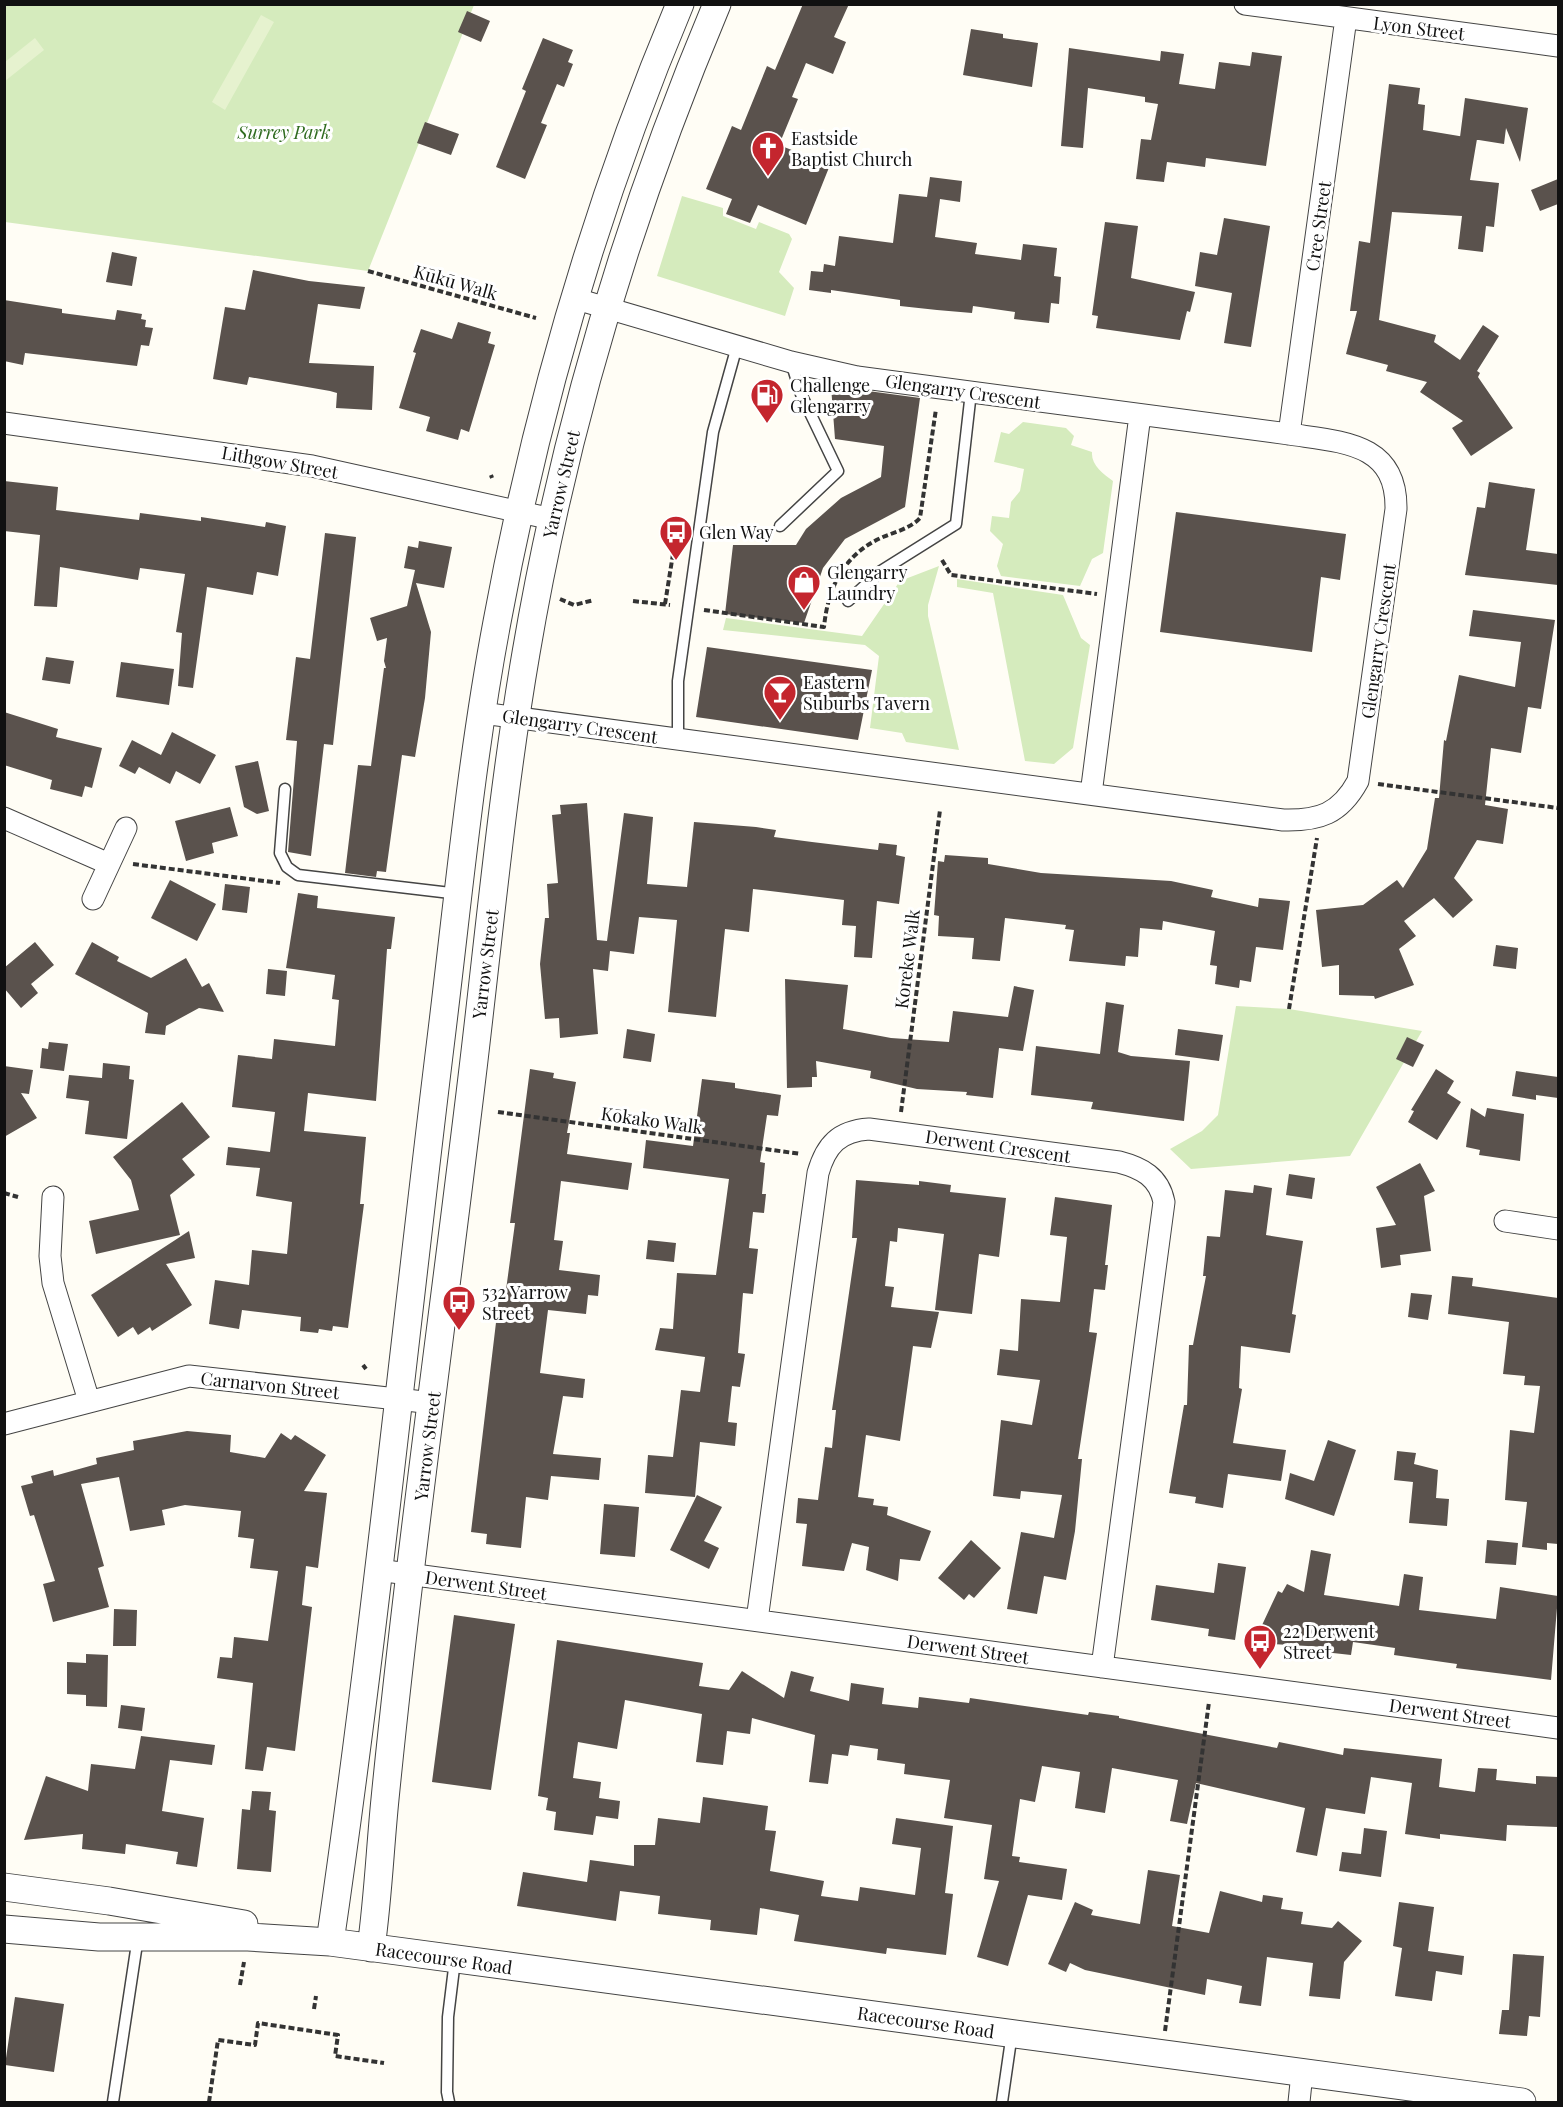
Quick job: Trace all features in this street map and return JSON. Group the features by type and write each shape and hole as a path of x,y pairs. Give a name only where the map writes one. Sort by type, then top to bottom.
{"street":[{"name":"Yarrow Street","path":"330,1942 378,1570 459,894 482,713 496,627 542,412 573,298 624,145 680,4"},
{"name":"Yarrow Street","path":"371,1948 384,1801 516,717 552,519 605,308 670,122 717,4"},
{"name":"Lyon Street","path":"1245,4 1558,46"},
{"name":"Cree Street","path":"1289,434 1346,18"},
{"name":"Glengarry Crescent","path":"482,713 1282,820 1304,820 1335,810 1349,798 1358,781 1396,509 1396,490 1390,473 1366,450 1351,444 1289,434 857,377 791,362 573,298"},
{"path":"1091,794 1140,415"},
{"name":"Lithgow Street","path":"4,423 312,466 552,519"},
{"path":"4,818 109,864"},
{"path":"93,899 126,828"},
{"name":"Derwent Crescent","path":"757,1620 819,1173 831,1144 848,1132 869,1129 1119,1162 1144,1171 1161,1191 1164,1202 1102,1667"},
{"path":"53,1197 50,1256 53,1283 89,1401"},
{"path":"1505,1221 1558,1229"},
{"name":"Carnarvon Street","path":"4,1424 172,1380 204,1376 433,1403"},
{"name":"Derwent Street","path":"378,1570 1558,1728"},
{"name":"Racecourse Road","path":"4,1887 143,1906 371,1948 1522,2103"},
{"name":"Racecourse Road","path":"4,1929 99,1936 248,1937 330,1942"},
{"path":"1299,2103 1302,2073"}],"lane":[{"name":"Glengarry Crescent","path":"678,739 678,681 713,432 737,346"},
{"path":"780,526 838,471 801,394 791,362"},
{"path":"848,601 881,571 956,524 971,392"},
{"path":"285,789 280,853 287,867 298,875 459,894"},
{"path":"113,2103 138,1935"},
{"path":"449,2103 447,2092 448,2017 455,1959"},
{"path":"1002,2103 1012,2033"}],"path":[{"name":"Kūkū Walk","path":"368,272 536,318"},
{"path":"700,609 824,627 828,601 846,563 866,546 921,518 936,408"},
{"path":"633,601 668,604 673,554"},
{"path":"942,560 951,574 1101,594"},
{"path":"560,599 574,605 594,600"},
{"path":"1358,781 1558,808"},
{"name":"Koreke Walk","path":"901,1112 940,810"},
{"path":"1289,1008 1320,816"},
{"name":"Kōkako Walk","path":"498,1112 802,1154"},
{"path":"4,1193 18,1197"},
{"path":"1162,2054 1212,1681"},
{"path":"240,1985 244,1958"},
{"path":"314,2009 316,1995"},
{"path":"209,2103 218,2040 255,2045 258,2023 338,2034 335,2056 384,2063"}],"green space":[{"name":"Surrey Park","path":"5,5 474,5 368,271 5,222"},
{"path":"261,15 274,22 225,110 212,102"},
{"path":"35,38 44,50 5,81 5,62"},
{"path":"682,196 723,208 723,216 756,229 759,222 789,234 792,239 779,272 794,288 785,316 657,276"},
{"path":"1023,422 1066,428 1074,436 1071,445 1092,452 1093,461 1113,481 1103,553 1092,559 1080,586 1001,576 997,566 1003,544 990,531 992,516 1009,518 1011,502 1020,491 1024,469 994,462 1001,432 1009,434"},
{"path":"939,566 928,605 928,616 959,750 906,742 902,733 870,728 879,656 865,645 723,630 726,618 862,636 900,581"},
{"path":"957,579 1063,595 1081,638 1090,645 1073,748 1054,764 1025,761 993,593 957,587"},
{"path":"1236,1006 1289,1009 1422,1031 1350,1156 1191,1169 1170,1149 1202,1131 1218,1115"}],"building":[{"path":"803,4 849,4 834,37 846,42 833,74 806,63 792,97 798,99 779,145 830,165 806,225 758,205 750,223 726,214 732,199 706,189 732,126 741,130 767,66 775,70"},
{"path":"467,11 490,21 481,42 458,32"},
{"path":"971,29 1003,34 1003,38 1038,43 1032,87 963,75"},
{"path":"543,38 573,50 568,62 573,64 564,87 557,84 541,123 547,125 525,179 496,167 526,91 522,89"},
{"path":"1069,48 1160,61 1161,51 1184,54 1179,84 1215,89 1219,62 1250,66 1252,52 1282,56 1266,166 1206,158 1205,167 1167,162 1164,182 1136,179 1141,139 1151,140 1158,104 1145,102 1145,97 1088,88 1083,148 1061,146"},
{"path":"1389,84 1420,88 1418,104 1425,105 1423,130 1477,139 1470,180 1499,183 1494,227 1486,226 1483,252 1458,249 1462,216 1392,212 1379,320 1436,335 1434,342 1460,360 1483,325 1499,336 1477,371 1480,373 1478,377 1513,428 1471,456 1452,428 1463,421 1420,392 1427,382 1386,371 1388,365 1346,354 1357,311 1350,311 1359,241 1370,243"},
{"path":"1465,98 1528,108 1520,162 1506,128 1504,144 1460,137"},
{"path":"425,122 459,134 451,155 417,143"},
{"path":"930,177 962,181 960,202 940,199 935,237 977,243 975,254 1021,260 1023,244 1057,248 1054,276 1061,277 1059,304 1051,303 1049,323 1014,319 1015,312 973,306 972,313 937,310 900,306 900,300 831,290 831,293 809,290 811,271 823,272 824,264 835,266 839,236 893,243 899,194 927,197"},
{"path":"1558,179 1558,204 1540,211 1531,190"},
{"path":"1224,218 1270,226 1251,347 1224,343 1232,293 1195,286 1200,252 1217,255"},
{"path":"1105,222 1138,226 1131,278 1195,292 1190,312 1187,311 1180,340 1096,328 1098,316 1092,315"},
{"path":"112,252 137,257 132,286 106,282"},
{"path":"253,270 309,281 365,287 360,309 318,304 309,363 374,366 372,410 336,408 337,393 330,391 249,377 247,385 213,379 225,307 245,310"},
{"path":"4,300 62,309 62,313 115,320 117,310 142,314 141,319 146,320 145,327 153,328 149,346 141,345 137,366 25,353 23,365 4,361"},
{"path":"458,322 491,332 488,343 495,345 469,432 461,429 458,440 426,431 430,417 399,408 421,329 452,339"},
{"path":"831,386 920,398 905,507 845,539 823,568 804,623 725,614 733,545 796,545 806,529 841,498 881,477 884,446 835,439"},
{"path":"4,481 58,487 56,510 139,520 140,513 201,521 201,517 265,527 266,522 286,526 278,576 257,572 253,595 207,587 193,688 178,686 182,633 176,632 185,574 140,568 138,580 60,567 57,607 34,606 40,535 4,531"},
{"path":"1489,482 1535,489 1526,550 1558,554 1558,585 1465,575 1477,507 1485,508"},
{"path":"1176,512 1346,534 1340,580 1321,577 1312,652 1160,632"},
{"path":"325,533 356,537 333,745 324,744 311,856 288,852 297,741 286,740 296,657 310,659"},
{"path":"419,541 452,547 444,588 416,583 431,632 425,698 415,757 402,755 386,872 377,871 376,877 345,873 358,765 371,766 384,668 386,668 384,661 387,638 377,641 370,618 407,606 415,570 404,568 408,546 418,548"},
{"path":"1473,610 1555,620 1541,709 1528,707 1521,753 1491,748 1485,805 1508,809 1503,844 1477,840 1454,878 1473,900 1453,918 1434,898 1404,921 1416,936 1399,949 1414,985 1375,999 1374,996 1339,995 1339,965 1322,967 1316,910 1363,905 1397,880 1403,888 1427,849 1435,798 1439,798 1444,740 1446,741 1459,675 1515,687 1521,642 1469,636"},
{"path":"707,647 872,670 858,740 696,717"},
{"path":"46,657 74,661 70,684 42,680"},
{"path":"121,662 174,669 169,705 116,697"},
{"path":"4,712 58,729 56,737 102,748 92,788 85,786 82,797 50,789 52,780 4,765"},
{"path":"172,732 216,755 200,784 176,771 170,784 139,767 135,774 119,766 132,740 161,755"},
{"path":"258,761 269,811 257,814 244,807 235,766"},
{"path":"587,803 597,940 607,941 624,813 653,817 647,884 687,887 694,822 776,830 774,837 878,850 879,843 897,845 896,855 905,857 899,904 877,901 872,958 854,957 856,926 842,925 844,900 753,889 749,932 725,929 716,1017 668,1012 677,920 639,917 634,954 610,951 608,971 593,969 598,1034 560,1038 559,1018 545,1019 540,964 545,918 549,918 547,884 558,883 552,815 561,814 560,805"},
{"path":"230,807 238,836 212,843 214,853 186,861 175,821"},
{"path":"945,855 988,858 988,864 1041,873 1171,881 1213,890 1211,897 1258,907 1259,898 1290,901 1283,950 1256,947 1251,982 1240,980 1239,988 1215,984 1217,966 1210,965 1215,931 1163,921 1162,930 1140,928 1138,957 1126,956 1125,966 1069,961 1074,930 1065,929 1066,925 1005,918 1000,961 972,959 974,938 938,936 939,916 934,915 938,861 944,862"},
{"path":"170,880 216,904 197,941 151,918"},
{"path":"225,884 250,887 247,913 222,910"},
{"path":"298,893 318,896 317,908 395,917 391,949 387,949 376,1101 308,1093 304,1131 366,1137 360,1204 364,1204 348,1328 333,1326 332,1331 319,1329 318,1333 300,1331 301,1317 242,1310 239,1329 209,1324 215,1280 249,1285 252,1250 287,1254 292,1202 256,1196 260,1168 226,1165 228,1147 270,1152 275,1112 232,1107 238,1055 272,1059 274,1039 335,1046 339,1000 332,999 335,975 286,968"},
{"path":"35,942 54,965 31,984 38,993 21,1008 4,988 4,968"},
{"path":"92,942 119,957 117,961 151,978 186,958 202,987 209,983 224,1012 199,1008 166,1026 165,1035 145,1033 148,1013 75,974"},
{"path":"1496,945 1518,948 1516,969 1493,966"},
{"path":"268,969 287,971 285,996 266,994"},
{"path":"785,979 848,985 843,1029 891,1038 949,1042 953,1011 1008,1017 1014,986 1034,990 1023,1051 999,1048 993,1098 966,1095 967,1092 917,1089 870,1078 871,1071 816,1061 817,1077 812,1077 812,1087 787,1088"},
{"path":"1106,1002 1124,1005 1118,1052 1131,1056 1190,1061 1184,1121 1091,1109 1093,1102 1031,1095 1036,1046 1100,1054"},
{"path":"627,1029 655,1034 651,1062 623,1058"},
{"path":"1178,1029 1223,1035 1219,1061 1175,1055"},
{"path":"1407,1037 1424,1045 1413,1067 1396,1059"},
{"path":"49,1042 68,1044 64,1071 40,1068 42,1048 48,1049"},
{"path":"103,1063 130,1066 129,1079 134,1080 127,1139 85,1134 89,1101 66,1098 69,1075 102,1078"},
{"path":"4,1066 33,1070 29,1094 21,1093 37,1118 4,1137"},
{"path":"530,1069 554,1073 553,1078 576,1082 567,1133 570,1133 567,1154 632,1163 628,1190 561,1181 554,1240 563,1241 559,1270 600,1275 598,1296 588,1295 586,1314 548,1310 540,1373 585,1379 583,1398 563,1396 553,1454 601,1458 599,1480 551,1476 548,1500 526,1497 521,1548 486,1544 487,1534 471,1532 500,1289 506,1290 515,1223 510,1223"},
{"path":"1436,1069 1454,1081 1447,1093 1461,1102 1437,1140 1408,1122 1414,1111 1411,1110"},
{"path":"1516,1071 1558,1077 1558,1098 1536,1095 1536,1100 1512,1096"},
{"path":"702,1079 735,1083 735,1088 781,1095 778,1116 767,1115 760,1162 765,1163 762,1194 766,1194 764,1213 753,1212 749,1248 758,1249 753,1294 743,1293 738,1353 745,1354 740,1387 732,1386 728,1422 737,1423 735,1446 700,1442 695,1497 645,1493 648,1455 673,1457 681,1390 700,1392 705,1357 655,1350 660,1328 673,1329 677,1273 716,1275 729,1179 643,1168 646,1140 693,1146"},
{"path":"182,1102 210,1137 182,1159 195,1175 170,1195 180,1235 96,1254 89,1221 139,1210 131,1180 113,1157"},
{"path":"1471,1108 1485,1117 1487,1108 1524,1114 1520,1161 1479,1155 1480,1150 1466,1147"},
{"path":"1420,1163 1435,1191 1424,1196 1431,1251 1400,1255 1401,1265 1381,1268 1376,1228 1396,1225 1376,1187"},
{"path":"1289,1174 1315,1178 1312,1199 1286,1195"},
{"path":"856,1180 919,1185 919,1181 951,1185 950,1192 1006,1198 999,1257 979,1254 972,1314 935,1310 944,1234 898,1228 897,1242 890,1241 885,1286 894,1287 891,1307 939,1312 931,1348 913,1346 900,1441 866,1435 858,1497 874,1499 873,1505 888,1507 887,1515 931,1531 920,1561 900,1559 898,1581 866,1570 869,1547 852,1543 844,1571 802,1566 807,1524 796,1523 798,1498 818,1500 825,1447 832,1448 836,1410 832,1410 857,1238 852,1238"},
{"path":"1254,1185 1272,1188 1266,1235 1303,1241 1292,1314 1296,1315 1290,1353 1241,1346 1239,1388 1242,1389 1233,1443 1286,1450 1281,1481 1228,1474 1223,1508 1195,1503 1196,1497 1169,1493 1184,1405 1187,1405 1189,1345 1193,1345 1206,1276 1203,1276 1207,1236 1220,1237 1225,1190 1253,1193"},
{"path":"1055,1197 1112,1205 1105,1265 1108,1265 1105,1290 1094,1289 1089,1332 1097,1333 1078,1459 1082,1459 1075,1531 1066,1580 1044,1576 1037,1614 1007,1609 1021,1532 1054,1538 1062,1495 1021,1491 1020,1499 993,1496 1001,1420 1032,1425 1040,1380 997,1375 1000,1349 1018,1351 1021,1299 1060,1302 1067,1237 1050,1235"},
{"path":"189,1231 195,1258 166,1264 192,1305 152,1331 150,1327 138,1335 133,1327 118,1337 91,1295"},
{"path":"648,1240 676,1243 674,1262 646,1259"},
{"path":"1452,1276 1473,1278 1472,1286 1558,1298 1558,1544 1547,1543 1547,1550 1522,1547 1527,1502 1505,1500 1510,1430 1534,1433 1540,1386 1524,1385 1525,1376 1503,1374 1509,1322 1448,1314"},
{"path":"1411,1293 1432,1295 1428,1320 1408,1317"},
{"path":"187,1431 231,1435 230,1452 265,1458 281,1433 291,1440 295,1435 326,1455 304,1491 327,1493 318,1568 306,1566 302,1605 312,1607 295,1751 267,1747 263,1771 245,1769 253,1683 217,1678 220,1657 232,1658 234,1637 268,1641 278,1571 250,1568 254,1539 238,1537 241,1511 185,1505 162,1510 165,1525 130,1531 119,1477 81,1484 104,1566 98,1568 109,1607 53,1622 43,1584 55,1581 34,1515 30,1516 21,1486 33,1483 31,1476 53,1470 54,1476 97,1464 96,1458 134,1450 133,1441"},
{"path":"1328,1440 1356,1450 1334,1516 1285,1499 1290,1473 1314,1481"},
{"path":"1397,1451 1416,1453 1414,1464 1438,1470 1436,1498 1449,1499 1447,1526 1409,1523 1413,1482 1394,1480"},
{"path":"697,1495 722,1507 704,1541 719,1548 709,1569 670,1550"},
{"path":"604,1504 639,1507 635,1557 600,1554"},
{"path":"971,1540 1001,1568 974,1598 969,1594 964,1600 938,1578"},
{"path":"1487,1540 1518,1543 1516,1565 1485,1563"},
{"path":"1311,1550 1331,1554 1324,1595 1399,1606 1404,1574 1423,1577 1419,1610 1496,1619 1500,1587 1558,1596 1551,1680 1456,1668 1457,1664 1394,1655 1395,1648 1353,1642 1351,1655 1324,1652 1325,1647 1272,1644 1272,1641 1256,1638 1278,1591 1282,1593 1287,1584 1304,1592"},
{"path":"1218,1563 1246,1567 1235,1640 1208,1636 1209,1629 1151,1620 1156,1585 1214,1593"},
{"path":"114,1609 137,1610 136,1646 113,1646"},
{"path":"454,1615 515,1624 491,1790 432,1782"},
{"path":"557,1640 703,1663 699,1686 729,1690 742,1671 784,1698 791,1671 814,1677 810,1691 849,1701 851,1683 884,1688 882,1704 918,1708 919,1697 969,1703 970,1698 1088,1715 1089,1712 1119,1716 1119,1718 1277,1748 1279,1742 1343,1755 1344,1748 1442,1759 1439,1787 1475,1792 1478,1768 1497,1769 1496,1780 1536,1784 1536,1776 1558,1777 1558,1827 1507,1825 1506,1841 1440,1834 1440,1839 1405,1834 1412,1783 1371,1777 1365,1814 1326,1808 1317,1856 1296,1852 1305,1808 1196,1783 1187,1824 1170,1821 1178,1780 1112,1768 1105,1813 1075,1808 1080,1772 1042,1766 1035,1802 1020,1799 1012,1856 1020,1857 1019,1862 1067,1869 1062,1900 1028,1895 1008,1966 977,1957 999,1881 984,1879 992,1825 944,1818 950,1780 904,1774 905,1764 877,1760 878,1749 850,1745 848,1756 832,1754 828,1784 809,1782 815,1735 752,1718 750,1734 727,1731 723,1765 696,1762 702,1714 625,1700 617,1749 578,1742 573,1778 601,1782 599,1798 620,1801 618,1819 596,1816 593,1835 554,1830 556,1812 546,1810 548,1798 538,1796"},
{"path":"86,1654 108,1655 107,1707 86,1706 86,1695 67,1694 67,1662 86,1663"},
{"path":"121,1705 145,1708 142,1731 118,1728"},
{"path":"141,1736 215,1745 212,1765 170,1760 162,1811 204,1818 197,1867 176,1864 178,1852 126,1844 125,1854 82,1849 83,1834 24,1840 46,1776 88,1791 91,1764 135,1769"},
{"path":"252,1791 271,1792 269,1810 276,1811 271,1872 237,1869 242,1809 250,1810"},
{"path":"703,1797 768,1806 765,1830 776,1831 770,1871 824,1881 821,1896 858,1901 860,1887 915,1895 921,1848 892,1844 896,1818 953,1826 945,1893 953,1894 946,1955 887,1948 886,1954 794,1941 799,1915 760,1908 757,1935 710,1930 711,1920 658,1914 660,1896 620,1891 616,1921 517,1906 523,1872 587,1882 590,1860 634,1866 634,1845 655,1845 658,1818 700,1823"},
{"path":"1364,1828 1387,1831 1381,1877 1339,1871 1342,1852 1361,1854"},
{"path":"1148,1870 1180,1875 1172,1926 1209,1933 1220,1891 1262,1902 1263,1895 1283,1898 1281,1909 1303,1912 1301,1924 1332,1928 1338,1921 1362,1941 1344,1962 1340,1999 1309,1996 1313,1963 1267,1957 1261,2006 1239,2003 1242,1986 1207,1979 1205,1995 1085,1970 1070,1963 1066,1972 1048,1964 1075,1902 1093,1910 1091,1915 1140,1924"},
{"path":"1399,1902 1434,1907 1428,1951 1464,1956 1462,1975 1436,1971 1432,2001 1395,1996 1402,1948 1393,1946"},
{"path":"1513,1954 1544,1956 1540,2017 1529,2016 1527,2036 1499,2034 1502,2010 1509,2010"},
{"path":"15,1997 64,2004 54,2072 5,2065"}],"place":[{"name":"Eastside Baptist Church","path":"768,177"},
{"name":"Challenge Glengarry","path":"767,424"},
{"name":"Glen Way","path":"676,561"},
{"name":"Glengarry Laundry","path":"804,611"},
{"name":"Eastern Suburbs Tavern","path":"780,721"},
{"name":"532 Yarrow Street","path":"459,1331"},
{"name":"22 Derwent Street","path":"1260,1670"}]}
